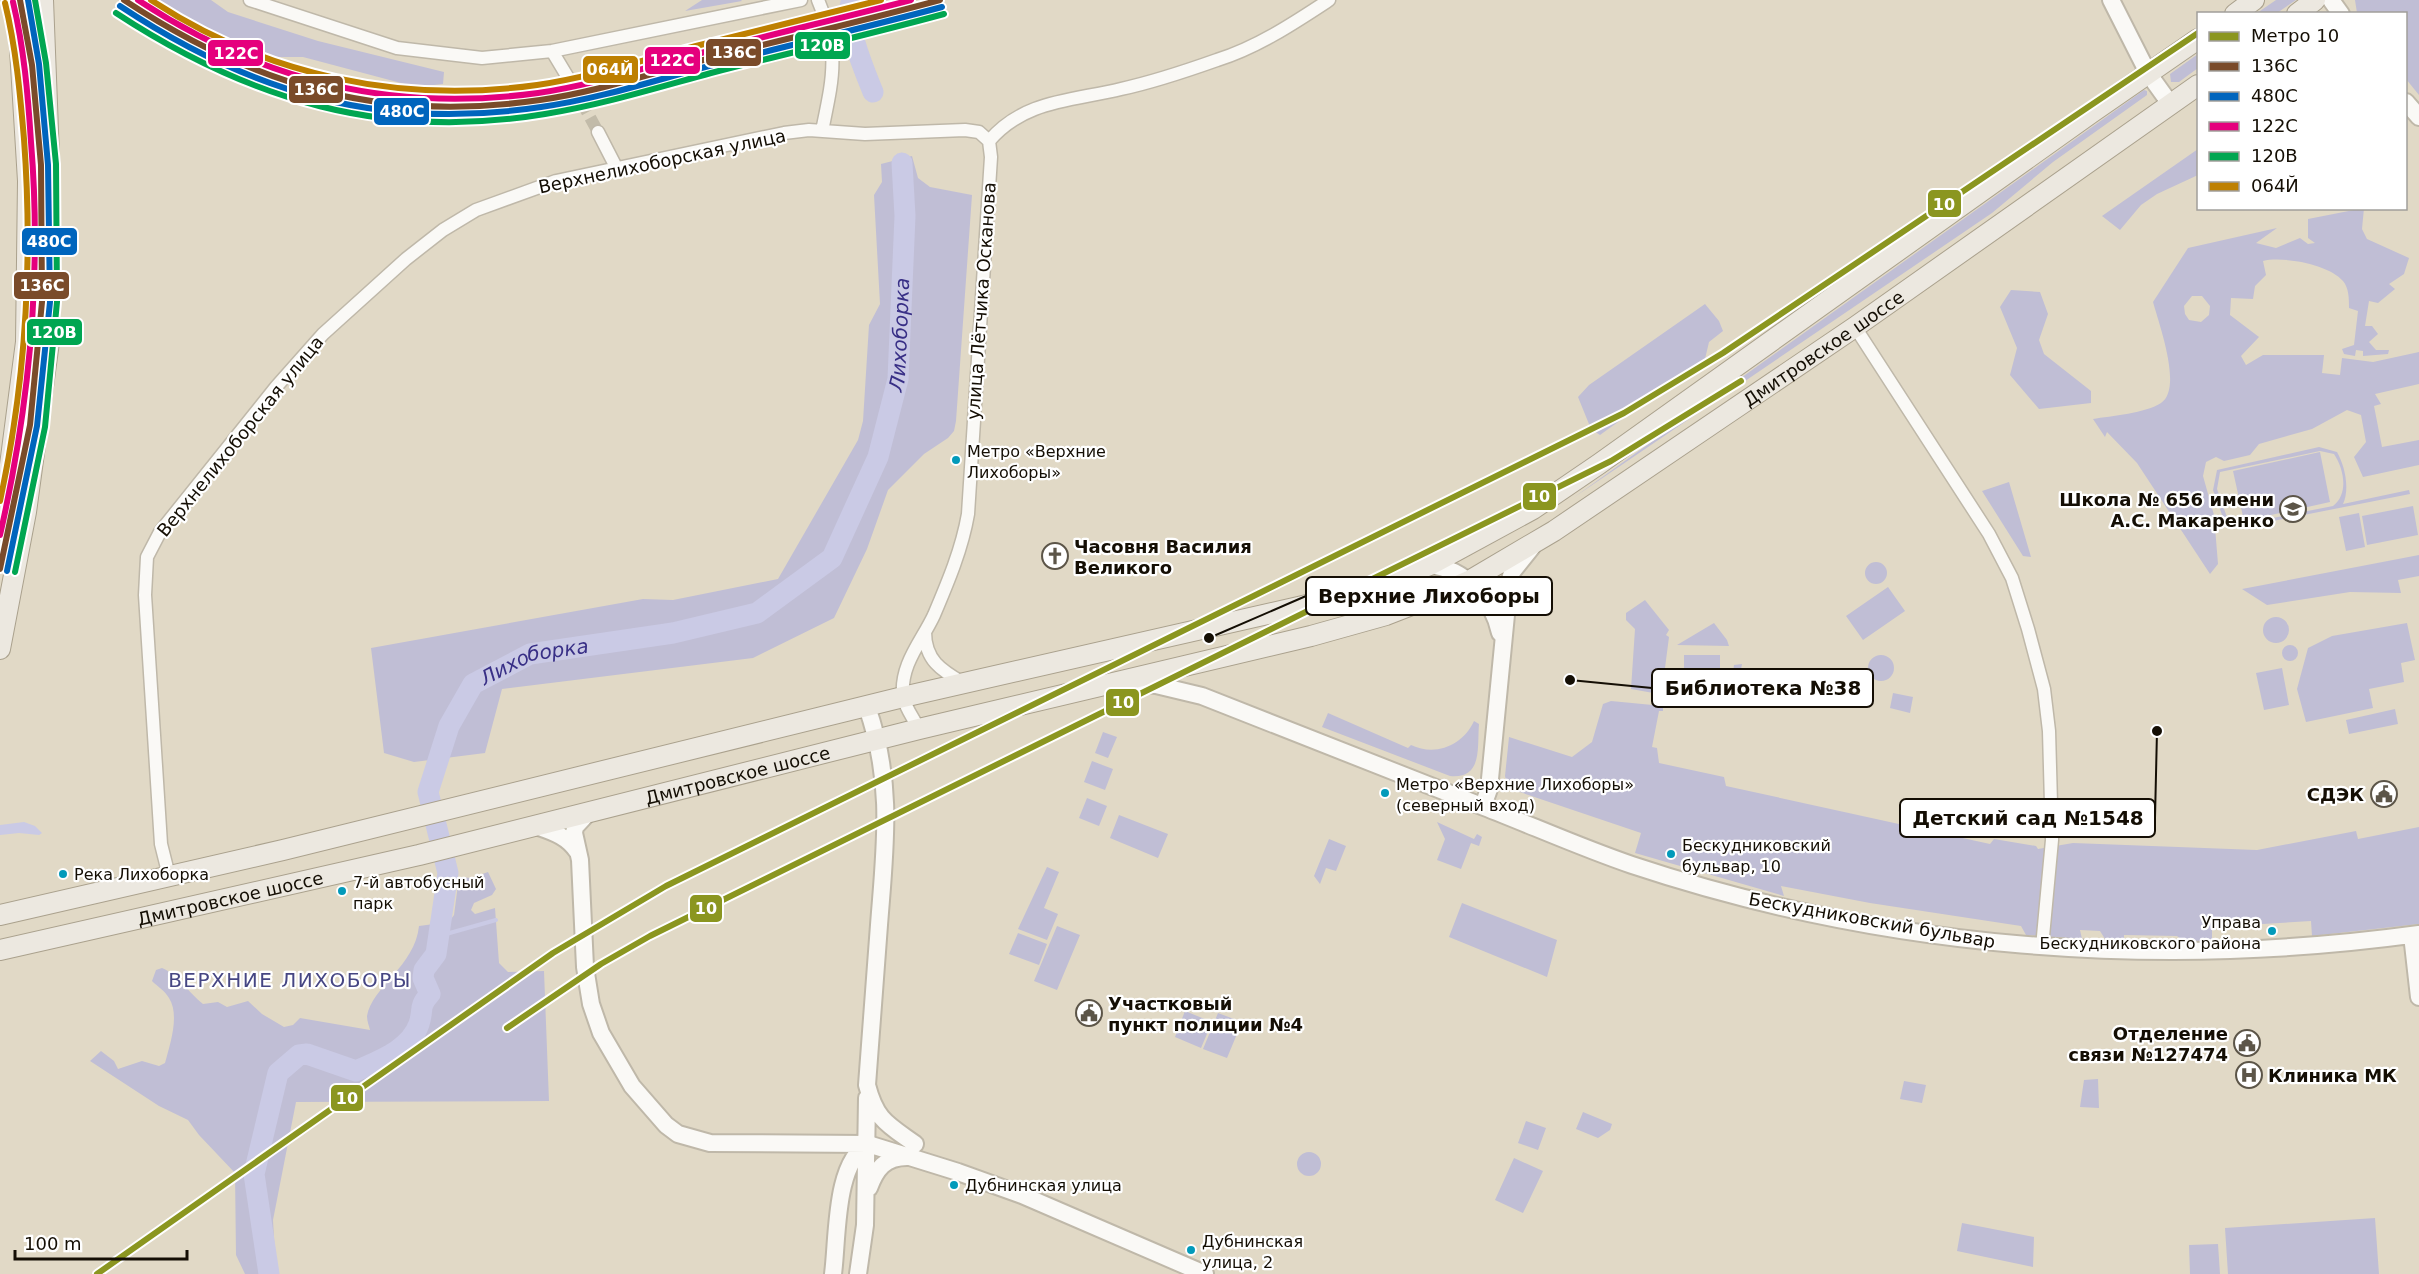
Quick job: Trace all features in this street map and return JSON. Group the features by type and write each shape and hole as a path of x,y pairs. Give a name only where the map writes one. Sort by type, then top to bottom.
{"main road":[{"path":"0,542 26,342 28,181 17,0"},
{"path":"0,649 26,512 49,342 50,182 43,0"},
{"path":"2238,12 2254,0"},
{"path":"2300,12 2315,0"},
{"name":"Дмитровское шоссе","path":"0,915 410,819 661,755 963,683 1303,606 1375,586 1430,565 1533,508 1599,464 2197,40"},
{"name":"Дмитровское шоссе","path":"2,950 471,843 919,729 1386,615 1469,581 1537,542 1855,327 2197,86"}],"street":[{"path":"250,0 397,48 482,58 552,51 801,0"},
{"path":"818,0 827,21 834,51 832,82 822,131"},
{"path":"989,141 1000,128 1033,108 1123,89 1237,54 1287,28 1329,0"},
{"path":"2111,0 2148,73 2171,105"},
{"path":"552,51 573,86"},
{"path":"2407,103 2419,117"},
{"name":"Верхнелихоборская улица","path":"169,876 161,844 145,595 145,573 151,545 276,387 323,334 406,259 443,230 476,210 556,181 616,167 784,133 822,131 865,134 965,130 979,132 989,141"},
{"path":"597,132 616,167"},
{"name":"улица Лётчика Осканова","path":"903,698 907,665 925,632 959,554 968,514 991,157 989,141"},
{"path":"1855,327 1989,534 2012,578 2028,629 2044,689 2049,731 2052,840 2042,947"},
{"path":"1483,806 1489,789 1501,642 1512,572 1537,542"},
{"path":"1430,565 1444,567 1469,581 1489,605 1496,618 1501,642"},
{"path":"925,632 925,644 931,660 963,683"},
{"name":"Бескудниковский бульвар","path":"1123,681 1156,685 1202,696 1632,865 1731,894 1799,910 1895,928 2042,947 2107,951 2222,952 2415,934"},
{"path":"903,698 919,729"},
{"path":"858,1274 866,1195 867,1085 886,841 886,791 879,741 867,707"},
{"path":"587,814 575,827 574,839 577,851 585,975 591,1005 601,1033 632,1086 666,1125 678,1134 695,1141 734,1144 826,1146 868,1144 891,1139 914,1151 1205,1274"},
{"path":"536,826 569,841 577,851"},
{"path":"2415,934 2419,997"},
{"path":"867,1085 874,1110 880,1119 914,1151"},
{"path":"843,1183 854,1156 868,1144"},
{"path":"826,1146 840,1161 843,1183 833,1274"},
{"path":"866,1195 873,1177 886,1161 914,1151"}],"shaded area":[{"path":"159,0 211,0 228,12 318,41 444,72 443,84 416,87 303,57 264,57 212,34"},
{"path":"702,0 741,0 742,1 685,11"},
{"path":"2276,0 2296,0 2278,12 2258,12"},
{"path":"2355,0 2419,0 2419,95 2407,80 2407,12 2357,12"},
{"path":"2197,55 2197,69 2179,82 2171,82 2170,74"},
{"path":"2144,90 2147,91 2147,95 2053,162 1992,213 1573,498"},
{"path":"2197,150 2197,175 2157,194 2141,205 2120,230 2102,216"},
{"path":"912,156 918,178 930,187 972,195 956,421 954,431 948,438 924,454 888,490 867,549 834,618 753,658 502,689 485,753 414,762 384,753 371,648 643,599 673,600 778,579 858,440 863,421 869,325 880,304 874,195 882,182 881,164"},
{"path":"2364,210 2362,229 2367,239 2409,258 2404,274 2389,284 2395,289 2378,303 2369,301 2365,326 2372,326 2378,334 2369,342 2376,350 2389,350 2388,354 2363,356 2363,351 2356,350 2355,356 2344,354 2342,349 2354,345 2358,311 2349,308 2346,287 2336,275 2305,263 2271,260 2263,261 2266,275 2255,286 2253,299 2231,298 2230,315 2259,337 2241,356 2246,365 2263,355 2324,355 2322,373 2340,375 2342,358 2373,362 2419,352 2419,384 2375,394 2381,404 2374,406 2382,447 2419,440 2419,465 2363,477 2354,457 2366,442 2361,415 2347,410 2312,429 2259,444 2250,455 2224,461 2216,457 2206,462 2203,476 2214,515 2218,564 2210,574 2137,463 2107,432 2105,437 2093,419 2147,409 2161,403 2167,396 2170,384 2168,356 2153,302 2188,248 2277,228 2256,243 2276,248 2300,238 2308,244 2315,243 2308,238 2308,219","holes":["2192,296 2202,296 2210,306 2209,315 2201,322 2189,320 2185,314 2184,306"]},
{"path":"2011,290 2040,292 2048,314 2039,340 2044,354 2091,391 2091,403 2039,409 2010,375 2017,348 2000,307"},
{"path":"1705,304 1719,321 1723,331 1709,342 1705,359 1600,435 1591,429 1578,397 1589,385"},
{"path":"2319,447 2337,452 2340,458 2346,485 2343,504 2409,490 2410,494 2243,527 2233,527 2225,523 2213,490 2217,470","holes":["2320,451 2334,454 2342,474 2343,488 2338,501 2333,506 2242,524 2228,520 2217,489 2220,472"]},
{"path":"2320,452 2330,502 2244,521 2233,471"},
{"path":"2009,482 2031,557 2023,556 1982,491"},
{"path":"2413,506 2418,535 2367,545 2362,516"},
{"path":"2359,513 2365,547 2346,551 2339,517"},
{"path":"2419,555 2419,576 2398,580 2401,593 2350,592 2267,605 2242,589"},
{"path":"1876,562 1884,565 1887,573 1884,581 1876,584 1868,581 1865,573 1868,565"},
{"path":"1888,587 1905,611 1863,640 1846,616"},
{"path":"1645,600 1669,630 1666,635 1669,637 1662,691 1659,694 1631,689 1635,629 1626,620 1626,613"},
{"path":"2276,617 2285,621 2289,630 2285,639 2276,643 2267,639 2263,630 2267,621"},
{"path":"1714,623 1729,646 1677,645"},
{"path":"2407,623 2415,660 2401,663 2404,682 2369,689 2373,708 2306,722 2297,689 2308,648 2332,636"},
{"path":"2290,645 2298,653 2290,661 2282,653"},
{"path":"1684,655 1720,655 1720,678 1684,678"},
{"path":"1881,655 1890,659 1894,668 1890,677 1881,681 1872,677 1868,668 1872,659"},
{"path":"1742,664 1739,676 1726,690 1709,693 1678,685 1732,681 1734,665"},
{"path":"2282,668 2289,705 2264,710 2256,673"},
{"path":"1893,693 1913,697 1910,713 1890,708"},
{"path":"1611,701 1663,706 1663,711 1659,711 1652,747 1657,748 1659,763 1724,777 1726,786 1990,844 1994,839 2036,846 2038,849 2073,843 2257,850 2356,831 2358,839 2419,827 2419,924 2312,936 2311,921 2212,927 2212,942 2184,942 2177,936 2124,935 2124,940 2105,939 2100,931 2080,930 2082,939 2026,935 2021,926 1870,903 1781,886 1784,896 1635,853 1641,833 1508,788 1505,776 1509,737 1572,757 1592,742 1603,704"},
{"path":"2395,709 2398,724 2349,734 2346,720"},
{"path":"1328,713 1408,748 1411,745 1430,750 1456,742 1463,737 1474,721 1479,724 1476,760 1468,773 1461,776 1450,776 1322,727"},
{"path":"1103,732 1117,737 1108,758 1095,753"},
{"path":"1092,761 1113,769 1105,790 1084,782"},
{"path":"1087,798 1107,806 1099,826 1079,818"},
{"path":"1119,815 1168,834 1158,858 1110,838"},
{"path":"24,822 35,826 42,833 39,835 19,833 0,835 0,825"},
{"path":"1437,822 1474,839 1477,834 1482,837 1479,846 1471,843 1461,869 1437,860 1445,839"},
{"path":"1329,839 1346,846 1336,871 1326,868 1320,884 1314,876"},
{"path":"1047,867 1059,872 1044,908 1058,914 1047,940 1018,929"},
{"path":"488,872 496,889 492,895 474,903 471,910 475,914 495,908 499,963 508,972 544,971 549,1101 296,1102 273,1220 276,1274 245,1274 236,1255 235,1173 188,1120 159,1106 90,1061 101,1051 114,1061 118,1069 142,1061 159,1066 165,1063 173,1030 174,1013 167,995 152,981 156,970 162,968 173,975 203,1004 218,1002 227,1007 248,1001 262,1014 284,1027 293,1025 300,1018 370,1030 367,1016 371,1005 410,953 419,926 449,922 454,915 459,877 471,878"},
{"path":"1462,903 1557,940 1547,977 1449,937"},
{"path":"1057,926 1080,935 1057,990 1034,981"},
{"path":"1018,933 1047,944 1039,965 1009,954"},
{"path":"1185,1011 1212,1022 1201,1048 1175,1037"},
{"path":"1218,1013 1242,1022 1227,1058 1203,1049"},
{"path":"2098,1079 2099,1108 2080,1107 2084,1080"},
{"path":"1904,1081 1926,1085 1922,1103 1900,1099"},
{"path":"1583,1112 1612,1124 1610,1130 1598,1138 1576,1129"},
{"path":"1526,1121 1546,1128 1538,1150 1518,1143"},
{"path":"1309,1152 1317,1156 1321,1164 1317,1172 1309,1176 1301,1172 1297,1164 1301,1156"},
{"path":"1514,1158 1543,1171 1523,1213 1495,1200"},
{"path":"2375,1218 2379,1274 2228,1274 2225,1228"},
{"path":"1962,1223 2034,1237 2033,1267 1957,1251"},
{"path":"2218,1244 2220,1274 2190,1274 2189,1245"}],"waterway":[{"name":"Лихоборка","path":"852,0 850,9 852,32 873,92"},
{"name":"Лихоборка","path":"269,1274 254,1174 278,1073 299,1055 307,1054 356,1071 383,1059 401,1048 415,1033 423,1005 430,994 423,978 424,970 436,954 448,873 428,792 449,726 473,684 530,654 673,633 757,613 832,558 878,457 898,379 905,216 902,163"},
{"path":"439,936 496,920"}],"tunnel":[{"path":"573,86 598,132"}],"metro line":[{"name":"10","path":"97,1274 553,953 666,886 1624,413 1723,353 2197,34"},
{"name":"10","path":"507,1028 601,964 650,936 1611,461 1741,381"}],"transit line":[{"name":"136С","path":"0,569 30,425 42,302 41,165 32,65 20,0"},
{"name":"480С","path":"7,571 37,426 50,302 48,165 39,64 28,0"},
{"name":"120В","path":"15,572 45,427 57,302 56,164 46,63 35,0"},
{"name":"136С","path":"124,0 222,56 272,76 322,91 374,101 427,106 482,106 540,100 582,92 940,0"},
{"name":"122С","path":"138,0 184,28 232,52 280,70 329,84 379,94 431,98 484,98 559,90 911,0"},
{"name":"064Й","path":"151,0 195,26 241,48 288,65 336,78 385,86 435,90 486,90 558,82 881,0"},
{"name":"122С","path":"0,535 26,388 34,291 34,192 30,124 23,54 13,2"},
{"name":"064Й","path":"0,501 9,456 21,366 28,230 21,105 15,54 5,3"},
{"name":"480С","path":"120,6 170,37 219,62 269,83 320,98 373,109 426,114 482,113 541,107 583,99 942,7"},
{"name":"120В","path":"116,13 216,69 268,90 320,106 374,117 429,122 486,121 587,106 944,14"}],"place":[{"name":"Метро «Верхние Лихоборы»","path":"956,460"},
{"name":"Школа № 656 имени А.С. Макаренко","path":"2293,509"},
{"name":"Часовня Василия Великого","path":"1055,556"},
{"name":"Верхние Лихоборы","path":"1209,638"},
{"name":"Библиотека №38","path":"1570,680"},
{"name":"Детский сад №1548","path":"2157,731"},
{"name":"Метро «Верхние Лихоборы» (северный вход)","path":"1385,793"},
{"name":"СДЭК","path":"2384,794"},
{"name":"Бескудниковский бульвар, 10","path":"1671,854"},
{"name":"Река Лихоборка","path":"63,874"},
{"name":"7-й автобусный парк","path":"342,891"},
{"name":"Управа Бескудниковского района","path":"2272,931"},
{"name":"Участковый пункт полиции №4","path":"1089,1013"},
{"name":"Отделение связи №127474","path":"2247,1043"},
{"name":"Клиника МК","path":"2249,1075"},
{"name":"Дубнинская улица","path":"954,1185"},
{"name":"Дубнинская улица, 2","path":"1191,1250"}],"district":[{"name":"ВЕРХНИЕ ЛИХОБОРЫ","path":"290,980"}]}
